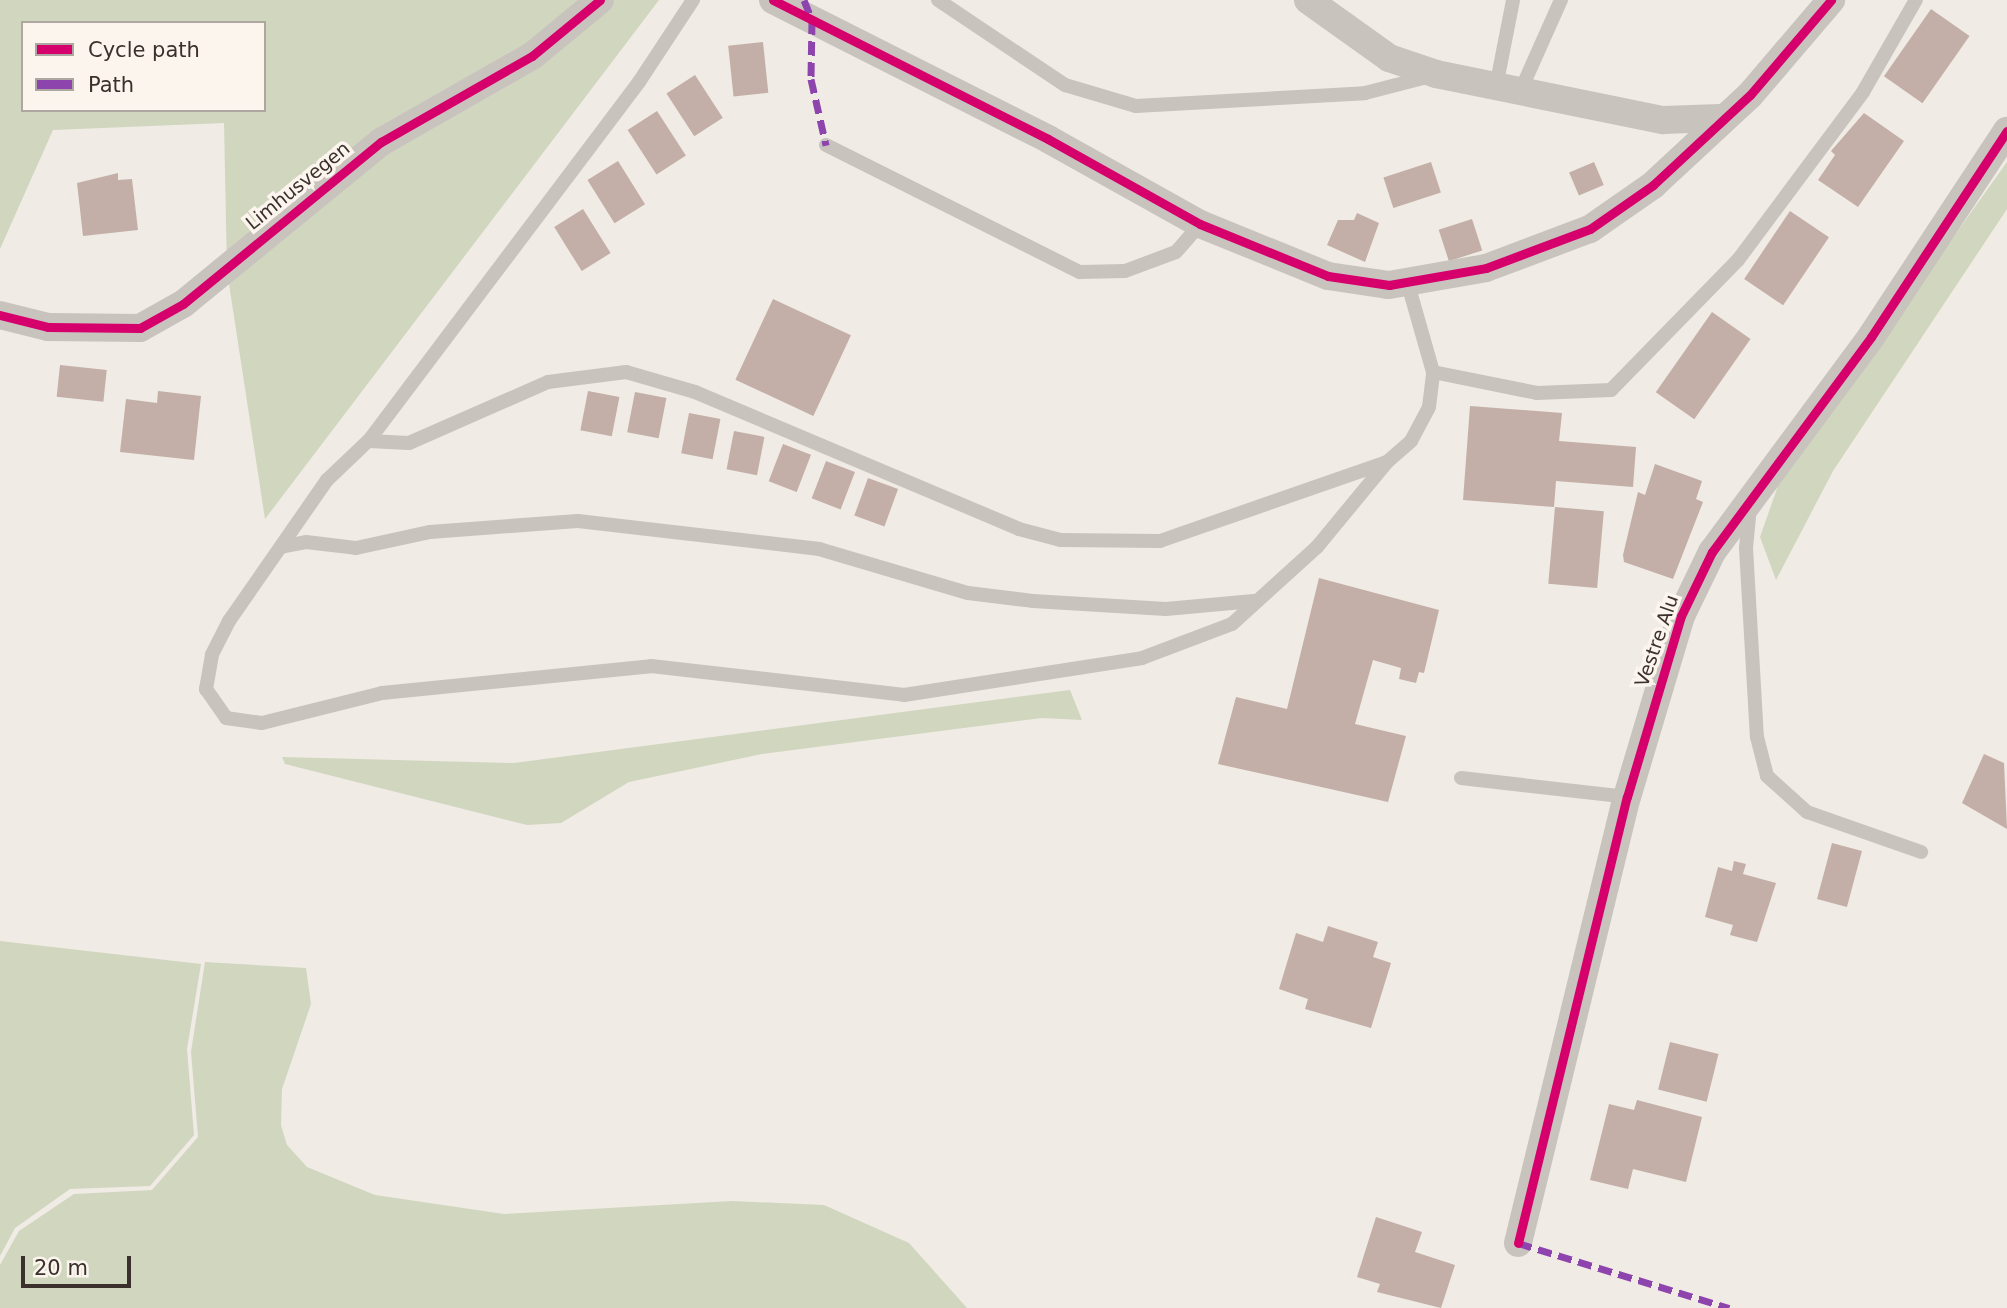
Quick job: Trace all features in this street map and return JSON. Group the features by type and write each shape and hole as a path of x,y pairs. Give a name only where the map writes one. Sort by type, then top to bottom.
{"street":[{"name":"Limhusvegen","path":"0,315 48,327 140,328 183,304 381,142 532,56 600,0"},
{"path":"773,0 1048,139 1200,224 1328,276 1408,284 1486,268 1590,229 1653,185 1720,118 1750,95 1831,0"},
{"path":"1308,0 1389,58 1436,74 1663,120 1720,118"},
{"name":"Vestre Alu","path":"1518,1243 1627,797 1681,616 1712,552 1871,337 2007,131"}],"lane":[{"path":"693,0 639,82 368,441 327,480 229,621 208,671 211,705 244,724 382,693 651,666 872,693 931,693 1175,649 1232,624 1259,600 1333,530 1387,462 1422,424 1433,372 1408,284"},
{"path":"938,0 1065,85 1136,106 1365,93 1436,74"},
{"path":"1508,89 1513,0"},
{"path":"1508,89 1561,0"},
{"path":"1433,372 1537,393 1611,390 1738,260 1863,92 1916,0"},
{"path":"826,145 1080,272 1125,271 1175,252 1200,224"},
{"path":"368,441 409,443 548,382 626,372 695,392 1019,529 1061,540 1129,543 1199,531 1387,462"},
{"path":"1749,502 1757,737 1767,776 1807,812 1921,852"},
{"path":"281,547 306,542 356,548 430,532 578,521 819,549 968,593 1033,601 1166,609 1259,600"},
{"path":"1461,778 1627,797"}],"green space":[{"path":"0,0 659,0 265,519 227,271 224,123 53,130 0,249"},
{"path":"2007,162 2007,209 1833,471 1776,580 1760,537 1780,480"},
{"path":"1070,690 1082,720 1042,718 762,754 629,782 561,823 527,825 285,764 282,757 514,763"},
{"path":"0,941 201,964 187,1049 194,1135 150,1186 70,1189 15,1228 0,1256"},
{"path":"205,962 306,968 311,1004 282,1089 281,1125 287,1145 307,1167 375,1195 504,1214 732,1201 824,1205 909,1243 967,1308 0,1308 0,1265 19,1231 74,1194 152,1190 198,1137 191,1052"}],"building":[{"path":"1931,9 1970,36 1922,103 1884,76"},
{"path":"763,42 768,93 734,96 728,46"},
{"path":"695,75 723,118 694,136 666,94"},
{"path":"657,111 686,155 657,175 628,130"},
{"path":"1864,113 1904,141 1858,207 1818,180 1835,155 1831,151"},
{"path":"618,161 645,204 614,223 587,180"},
{"path":"1431,162 1441,192 1393,208 1383,177"},
{"path":"1594,162 1604,185 1579,196 1569,173"},
{"path":"118,173 118,180 132,179 138,230 83,236 77,183"},
{"path":"583,209 611,253 582,271 554,227"},
{"path":"1790,211 1829,237 1783,305 1744,279"},
{"path":"1357,213 1379,223 1365,262 1327,245 1338,220 1354,220"},
{"path":"1472,219 1482,250 1449,261 1439,230"},
{"path":"773,299 851,335 813,416 735,380"},
{"path":"1712,312 1751,339 1694,419 1656,392"},
{"path":"60,365 107,370 103,402 57,397"},
{"path":"158,391 201,396 194,460 120,452 126,399 157,403"},
{"path":"588,391 619,397 612,436 580,430"},
{"path":"635,392 666,398 659,438 627,432"},
{"path":"1470,406 1562,413 1559,441 1636,447 1633,487 1556,481 1554,507 1463,500"},
{"path":"689,413 720,419 713,459 681,453"},
{"path":"734,431 764,437 757,475 727,469"},
{"path":"783,444 811,455 797,492 769,481"},
{"path":"826,461 855,472 841,509 812,498"},
{"path":"1655,464 1702,481 1696,499 1703,502 1673,579 1624,562 1623,555 1638,492 1645,495"},
{"path":"868,478 898,489 884,527 854,516"},
{"path":"1555,507 1604,511 1597,588 1548,584"},
{"path":"1319,578 1439,610 1424,673 1419,672 1416,683 1399,679 1401,668 1373,660 1355,724 1406,736 1388,802 1218,764 1236,697 1287,709"},
{"path":"1984,754 2004,763 2007,829 1962,803"},
{"path":"1832,843 1862,851 1847,907 1817,899"},
{"path":"1734,861 1746,864 1743,874 1776,883 1757,942 1730,935 1733,925 1705,917 1718,867 1732,871"},
{"path":"1328,926 1378,942 1373,957 1391,963 1371,1028 1305,1009 1308,999 1279,989 1296,933 1323,942"},
{"path":"1670,1042 1719,1054 1707,1102 1658,1090"},
{"path":"1637,1100 1702,1117 1686,1182 1633,1169 1628,1189 1590,1180 1609,1104 1634,1110"},
{"path":"1376,1217 1422,1232 1415,1252 1455,1265 1441,1308 1377,1292 1380,1284 1357,1277"}],"marked path":[{"path":"804,0 812,20 811,79 826,145"},
{"path":"1518,1243 1729,1308"}],"cycle path":[{"path":"0,315 48,327 140,328 183,304 381,142 532,56 600,0"},
{"path":"773,0 1048,139 1200,224 1328,276 1389,285 1486,268 1590,229 1653,185 1750,95 1831,0"},
{"path":"1518,1243 1627,797 1681,616 1712,552 1871,337 2007,131"}]}
